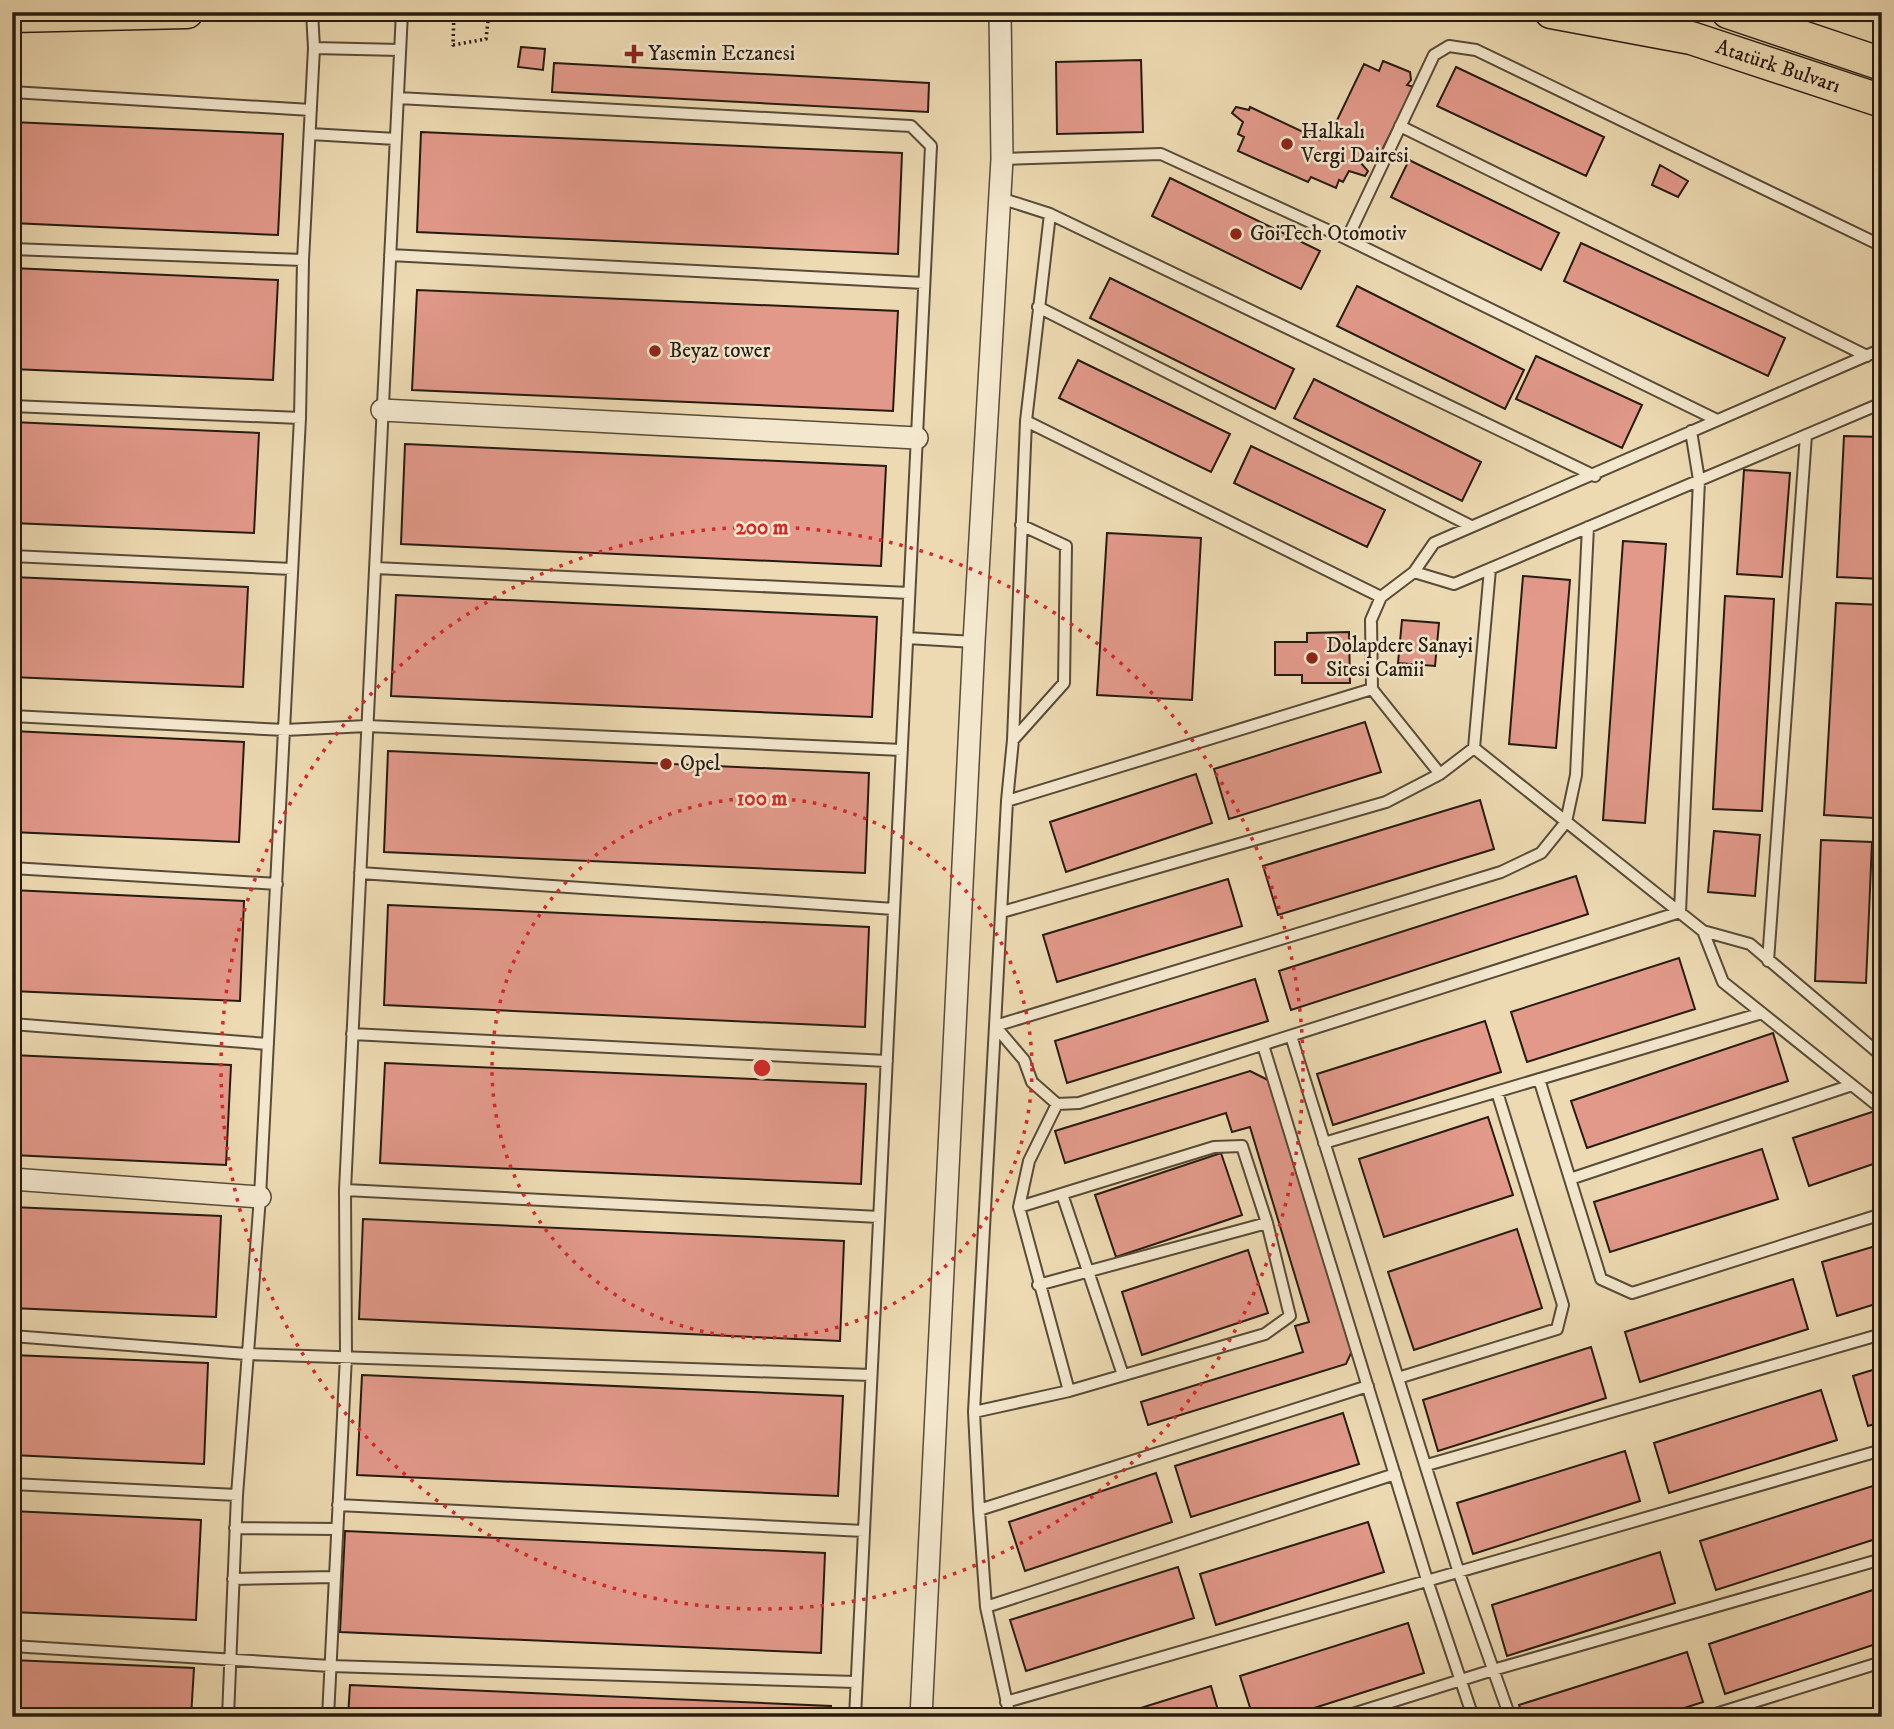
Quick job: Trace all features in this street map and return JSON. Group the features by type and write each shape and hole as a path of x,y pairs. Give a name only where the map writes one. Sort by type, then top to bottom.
{"main road":[{"path":"12,16 187,12"},
{"name":"Atatürk Bulvarı","path":"1550,12 1691,38 1882,102"},
{"name":"Atatürk Bulvarı","path":"1744,15 1882,64"}],"street":[{"path":"921,1717 974,642 1002,159 1000,12"},
{"path":"382,410 917,439"},
{"path":"12,1179 260,1197"}],"lane":[{"path":"282,1717 228,1715 235,1528 246,1354 260,1197 285,730 314,48 312,12"},
{"path":"328,1717 346,1356 345,1190 402,12"},
{"path":"1346,239 1434,55 1449,46 1476,50 1882,246"},
{"path":"314,48 400,50"},
{"path":"12,92 311,110"},
{"path":"398,98 911,126 931,146 855,1717"},
{"path":"1400,126 1867,356"},
{"path":"310,134 396,139"},
{"path":"1002,159 1161,153 1346,239 1714,419"},
{"path":"1000,198 1050,214 1595,476"},
{"path":"1010,1717 986,1607 974,1412 1007,801 1013,740 1026,421 1050,214"},
{"path":"12,249 303,260"},
{"path":"390,255 924,283"},
{"path":"1038,307 1471,526"},
{"path":"1440,774 1372,689 1371,620 1381,597 1414,572 1434,543 1595,476 1714,419 1882,349"},
{"path":"1414,572 1454,584 1882,403"},
{"path":"12,406 300,418"},
{"path":"1026,421 1381,597"},
{"path":"1680,912 1699,480 1691,431"},
{"path":"1768,961 1806,435"},
{"path":"1013,740 1064,683 1066,546 1021,524"},
{"path":"995,1026 1501,872 1541,853 1566,822 1576,775 1588,527"},
{"path":"12,556 292,569"},
{"path":"375,568 909,593"},
{"path":"1002,912 1386,802 1440,774 1474,748 1490,569"},
{"path":"907,638 974,642"},
{"path":"1007,801 1372,689"},
{"path":"12,716 285,730 367,726 902,750"},
{"path":"1474,748 1703,931 1749,944 1882,1056"},
{"path":"12,868 277,884"},
{"path":"360,873 894,909"},
{"path":"995,1026 1024,1060 1032,1082 1057,1104 1079,1103 1680,912"},
{"path":"1703,931 1723,982 1882,1109"},
{"path":"1324,1143 1762,1013"},
{"path":"12,1024 268,1044"},
{"path":"352,1034 887,1060"},
{"path":"1291,1036 1459,1573 1510,1717"},
{"path":"1263,1045 1428,1583 1473,1717"},
{"path":"1539,1079 1601,1279 1632,1293 1882,1214"},
{"path":"1570,1179 1852,1085"},
{"path":"1398,1378 1558,1329 1563,1305 1497,1092"},
{"path":"1057,1104 1029,1161 1020,1207 1038,1285 1069,1391"},
{"path":"974,1412 1069,1391 1265,1334 1290,1316 1267,1223 1242,1146 1214,1147 1020,1207"},
{"path":"345,1190 879,1217"},
{"path":"1062,1194 1123,1376"},
{"path":"1038,1285 1267,1223"},
{"path":"1427,1465 1882,1334"},
{"path":"12,1336 246,1354 871,1375"},
{"path":"979,1510 1368,1386"},
{"path":"1006,1702 1428,1583 1882,1450"},
{"path":"986,1607 1395,1474"},
{"path":"12,1484 237,1495"},
{"path":"338,1505 864,1531"},
{"path":"235,1528 337,1529"},
{"path":"1343,1717 1493,1670 1882,1559"},
{"path":"233,1578 335,1577"},
{"path":"12,1646 330,1667 856,1682"},
{"path":"1706,1717 1882,1662"}],"path":[{"path":"454,12 453,45 486,39 489,12"},
{"path":"1868,1717 1882,1713"}],"building":[{"path":"521,47 545,49 543,70 518,67"},
{"path":"1141,60 1143,132 1057,134 1056,62"},
{"path":"1383,61 1410,72 1411,80 1407,85 1414,87 1378,158 1364,153 1360,162 1368,171 1365,176 1349,171 1343,182 1339,180 1336,188 1311,177 1308,182 1238,151 1244,137 1238,134 1243,122 1232,113 1236,107 1249,110 1250,107 1320,140 1323,134 1329,137 1364,64 1379,71"},
{"path":"554,63 929,83 928,112 552,92"},
{"path":"1456,67 1604,137 1586,176 1437,106"},
{"path":"12,122 283,134 278,235 12,223"},
{"path":"421,132 902,153 898,254 417,232"},
{"path":"1409,160 1559,233 1541,270 1391,197"},
{"path":"1660,165 1688,181 1678,197 1652,185"},
{"name":"GoiTech Otomotiv","path":"1170,178 1320,251 1301,289 1152,216"},
{"path":"1581,243 1785,338 1768,376 1564,281"},
{"path":"12,268 278,280 273,380 12,369"},
{"path":"1110,278 1294,369 1275,409 1090,318"},
{"path":"1357,286 1524,370 1505,409 1337,326"},
{"name":"Beyaz tower","path":"417,290 898,311 893,411 412,390"},
{"path":"1536,356 1642,405 1622,448 1516,399"},
{"path":"1078,360 1230,434 1211,472 1059,398"},
{"path":"1314,379 1481,462 1462,501 1294,418"},
{"path":"12,422 259,433 254,533 12,523"},
{"path":"1844,436 1882,437 1882,579 1837,577"},
{"path":"405,444 886,466 881,566 401,544"},
{"path":"1251,446 1385,510 1367,547 1234,483"},
{"path":"1744,470 1790,473 1782,577 1737,574"},
{"path":"1107,533 1201,538 1192,700 1097,695"},
{"path":"1623,541 1666,544 1645,823 1603,820"},
{"path":"1523,576 1570,580 1556,748 1509,744"},
{"path":"12,577 248,587 243,687 12,677"},
{"path":"396,595 877,617 872,717 391,696"},
{"path":"1725,596 1774,599 1762,811 1713,809"},
{"path":"1836,603 1882,605 1874,818 1824,815"},
{"path":"1402,620 1439,623 1435,666 1398,663"},
{"name":"Dolapdere Sanayi Sitesi Camii","path":"1349,632 1350,683 1302,683 1302,675 1275,675 1275,642 1307,642 1307,633"},
{"path":"1365,722 1381,772 1229,819 1214,769"},
{"path":"12,731 244,742 239,842 12,832"},
{"path":"388,751 869,773 865,873 384,852"},
{"path":"1196,774 1212,823 1066,872 1050,822"},
{"path":"1480,800 1494,849 1278,915 1263,866"},
{"path":"1714,831 1760,835 1755,896 1708,892"},
{"path":"1821,840 1872,842 1866,983 1815,981"},
{"path":"1576,876 1588,914 1291,1010 1279,971"},
{"path":"1228,879 1242,926 1057,982 1043,935"},
{"path":"12,890 244,901 240,1001 12,991"},
{"path":"388,905 869,927 865,1027 384,1005"},
{"path":"1679,958 1695,1009 1527,1062 1511,1012"},
{"path":"1255,979 1268,1021 1067,1083 1055,1041"},
{"path":"1485,1021 1501,1072 1333,1125 1317,1074"},
{"path":"1773,1033 1788,1081 1587,1148 1571,1101"},
{"path":"12,1055 231,1065 226,1165 12,1155"},
{"path":"385,1063 866,1084 861,1184 380,1163"},
{"path":"1250,1071 1270,1081 1352,1351 1346,1364 1148,1425 1141,1402 1303,1352 1295,1326 1309,1322 1250,1127 1232,1132 1226,1113 1065,1163 1055,1131"},
{"path":"1878,1110 1882,1121 1882,1161 1809,1186 1793,1138"},
{"path":"1488,1117 1513,1195 1384,1237 1359,1159"},
{"path":"1762,1149 1778,1199 1610,1252 1594,1202"},
{"path":"1221,1153 1242,1215 1116,1257 1095,1195"},
{"path":"12,1207 221,1216 216,1317 12,1308"},
{"path":"363,1219 844,1241 840,1341 359,1319"},
{"path":"1517,1229 1542,1308 1414,1350 1388,1272"},
{"path":"1882,1244 1882,1302 1837,1316 1822,1262"},
{"path":"1248,1250 1268,1313 1142,1355 1122,1292"},
{"path":"1793,1279 1808,1329 1640,1382 1625,1332"},
{"path":"1591,1347 1606,1398 1438,1451 1423,1400"},
{"path":"12,1355 208,1363 204,1464 12,1455"},
{"path":"1882,1367 1882,1422 1868,1426 1853,1376"},
{"path":"362,1375 843,1396 838,1496 357,1475"},
{"path":"1821,1390 1837,1440 1669,1493 1654,1443"},
{"path":"1343,1413 1359,1464 1191,1517 1175,1466"},
{"path":"1625,1451 1640,1501 1473,1554 1457,1503"},
{"path":"1156,1473 1172,1522 1025,1571 1009,1522"},
{"path":"1882,1483 1882,1537 1716,1590 1700,1541"},
{"path":"12,1511 201,1520 196,1620 12,1612"},
{"path":"1368,1522 1384,1572 1216,1625 1200,1574"},
{"path":"345,1531 825,1553 821,1653 340,1632"},
{"path":"1660,1552 1675,1603 1507,1656 1492,1605"},
{"path":"1178,1567 1194,1618 1026,1671 1010,1620"},
{"path":"1882,1587 1882,1642 1725,1694 1709,1644"},
{"path":"1408,1623 1424,1673 1286,1717 1253,1717 1240,1676"},
{"path":"1687,1652 1703,1702 1656,1717 1523,1717 1519,1705"},
{"path":"12,1660 194,1668 191,1717 12,1717"},
{"path":"350,1685 831,1706 830,1717 348,1717"},
{"path":"1211,1686 1220,1717 1112,1717"}],"place":[{"name":"Yasemin Eczanesi","path":"634,54"},
{"name":"Halkalı Vergi Dairesi","path":"1287,144"},
{"name":"GoiTech Otomotiv","path":"1236,234"},
{"name":"Beyaz tower","path":"655,351"},
{"name":"Dolapdere Sanayi Sitesi Camii","path":"1312,658"},
{"name":"Opel","path":"666,764"}]}
